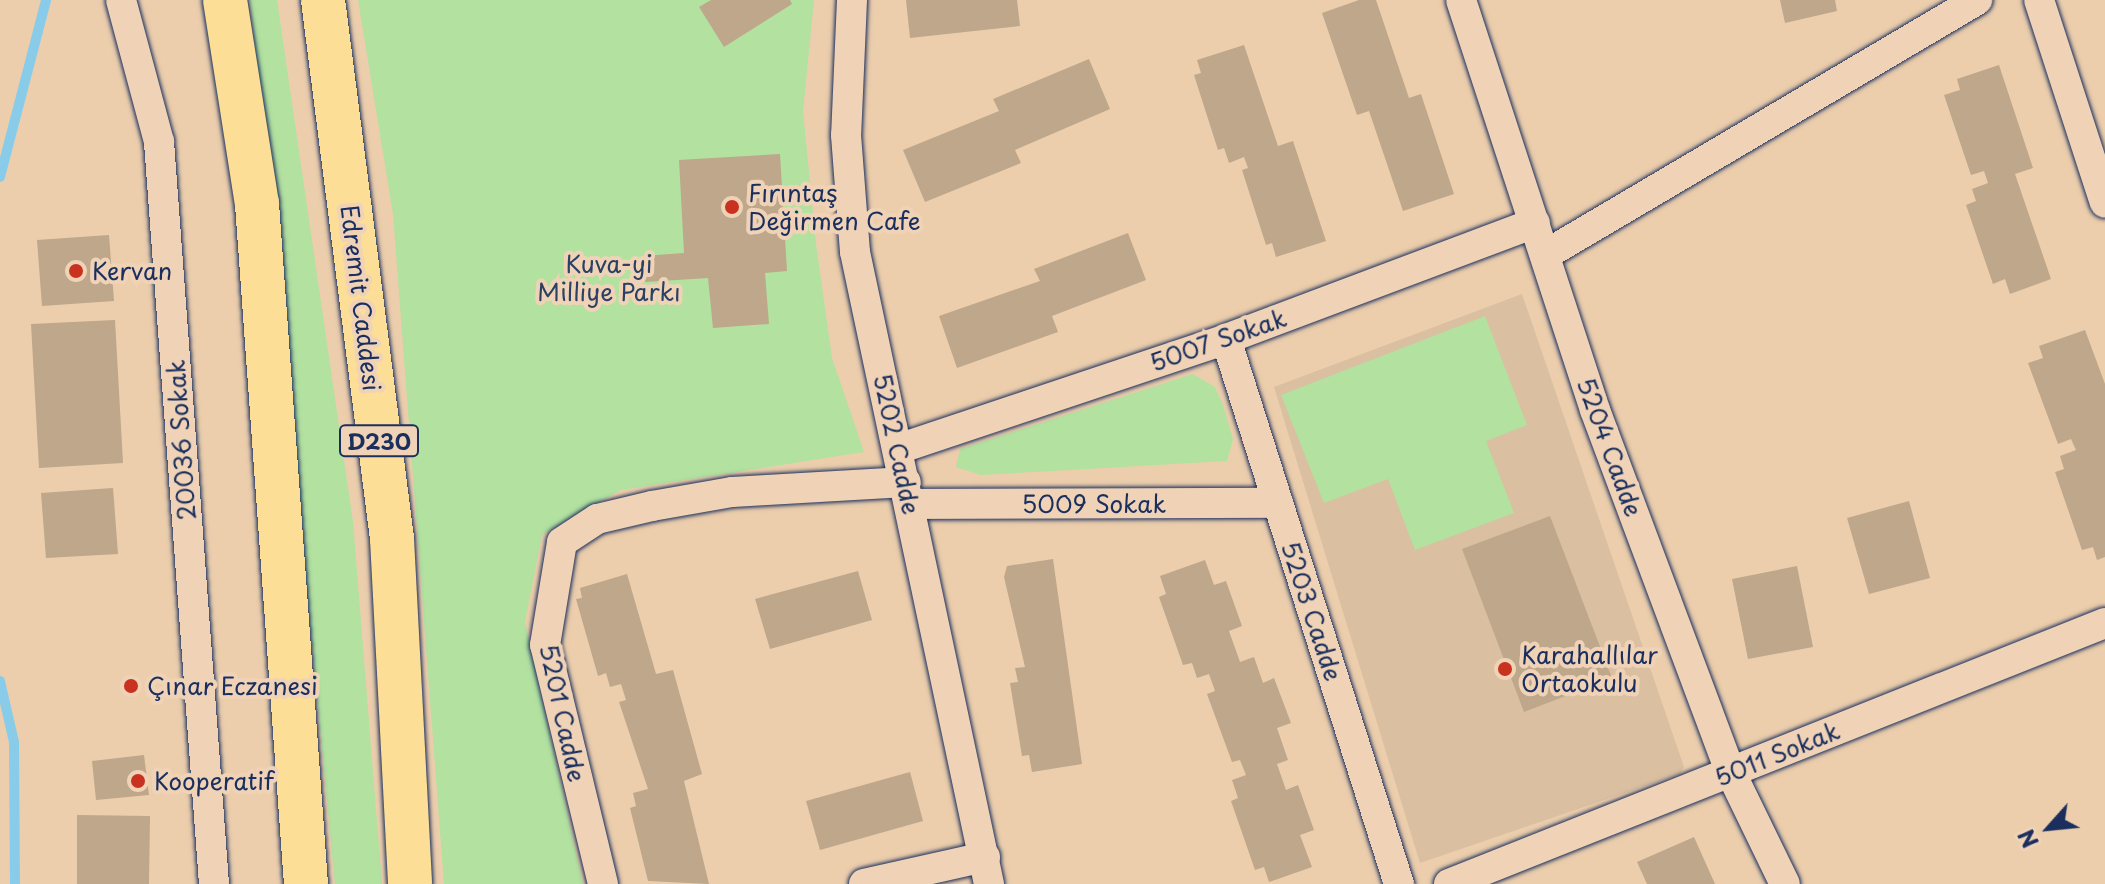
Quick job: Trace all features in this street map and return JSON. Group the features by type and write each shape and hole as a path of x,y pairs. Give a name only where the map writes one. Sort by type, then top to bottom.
{"highway":[{"path":"225,0 257,204 306,884"},
{"name":"Edremit Caddesi","path":"323,0 392,539 410,884"}],"street":[{"name":"20036 Sokak","path":"121,0 159,142 214,884"},
{"name":"5202 Cadde","path":"852,0 846,135 855,252 987,871"},
{"name":"5204 Cadde","path":"1461,0 1595,410 1731,773 1785,884"},
{"path":"1545,255 1977,0"},
{"path":"2039,0 2105,203"},
{"name":"5007 Sokak","path":"898,449 1226,339 1535,223"},
{"name":"5203 Cadde","path":"1226,339 1399,884"},
{"name":"5009 Sokak","path":"562,542 597,519 732,492 908,493 1278,503"},
{"name":"5201 Cadde","path":"562,542 545,645 603,884"},
{"name":"5011 Sokak","path":"1449,884 2105,623"},
{"path":"864,884 987,871"}],"shaded area":[{"name":"Karahallılar Ortaokulu","path":"1522,294 1684,767 1680,774 1420,863 1274,387"}],"green space":[{"path":"250,0 277,0 353,522 382,884 335,884"},
{"name":"Kuva-yi Milliye Parkı","path":"358,0 814,0 803,111 816,244 832,358 864,452 621,490 542,535 525,622 583,884 444,884 393,214"},
{"path":"1485,316 1527,425 1486,441 1514,513 1415,550 1388,479 1324,503 1281,395"},
{"path":"1193,374 1215,387 1223,405 1233,439 1227,461 981,475 956,467 960,449"}],"building":[{"path":"711,0 790,0 792,4 724,47 699,7"},
{"path":"906,0 1017,0 1020,26 910,38"},
{"path":"1359,0 1376,0 1409,98 1421,94 1454,194 1403,211 1369,111 1357,115 1322,13"},
{"path":"1780,0 1835,0 1837,11 1785,23"},
{"path":"1244,45 1278,146 1293,141 1326,241 1276,257 1272,243 1266,245 1242,170 1248,168 1244,157 1229,163 1224,148 1218,150 1194,75 1201,73 1197,60"},
{"path":"1089,59 1110,109 1015,150 1021,163 925,202 903,150 999,111 993,99"},
{"path":"1999,65 2033,168 2015,174 2051,279 2010,294 2005,279 1993,284 1966,205 1976,201 1972,189 1988,183 1984,171 1971,175 1944,95 1960,90 1957,79"},
{"name":"Fırıntaş Değirmen Cafe","path":"780,154 787,271 765,273 769,324 713,328 708,278 645,282 643,256 684,253 679,160"},
{"path":"1128,233 1146,280 1052,316 1058,332 957,368 939,316 1040,281 1034,269"},
{"name":"Kervan","path":"109,235 114,301 42,306 37,240"},
{"path":"115,320 123,463 39,468 31,324"},
{"path":"2085,330 2105,384 2105,557 2097,560 2093,547 2082,550 2055,472 2064,469 2060,456 2076,450 2071,439 2058,444 2028,363 2043,358 2039,346"},
{"path":"113,488 118,554 46,558 41,493"},
{"path":"1909,501 1930,578 1869,594 1847,518"},
{"path":"1550,516 1612,678 1524,712 1462,549"},
{"path":"1053,559 1082,764 1032,772 1029,755 1022,756 1010,683 1018,682 1015,668 1025,667 1004,577 1007,566"},
{"path":"1205,560 1214,585 1226,581 1242,626 1229,631 1240,662 1254,657 1263,683 1274,678 1291,723 1277,728 1288,760 1277,764 1286,790 1298,785 1314,830 1300,835 1312,867 1269,882 1264,867 1255,870 1231,801 1238,798 1232,780 1246,775 1240,760 1232,762 1207,694 1215,691 1209,674 1197,678 1192,663 1183,665 1159,597 1166,594 1160,576"},
{"path":"1797,566 1813,647 1748,659 1732,579"},
{"path":"858,571 872,620 770,649 755,599"},
{"path":"627,574 656,674 673,670 702,774 684,781 709,884 648,881 630,808 636,806 633,793 648,789 619,702 626,700 621,684 610,687 606,673 598,676 576,599 582,598 580,588"},
{"path":"144,755 149,795 96,800 92,761"},
{"path":"910,772 923,821 820,850 806,801"},
{"path":"77,815 150,816 149,884 77,884"},
{"path":"1694,837 1715,884 1647,884 1637,862"}],"waterway":[{"path":"0,177 46,0"},
{"path":"0,681 14,742 15,884"}],"place":[{"name":"Fırıntaş Değirmen Cafe","path":"732,207"},
{"name":"Kervan","path":"76,271"},
{"name":"Karahallılar Ortaokulu","path":"1505,669"},
{"name":"Çınar Eczanesi","path":"131,686"},
{"name":"Kooperatif","path":"138,781"}]}
